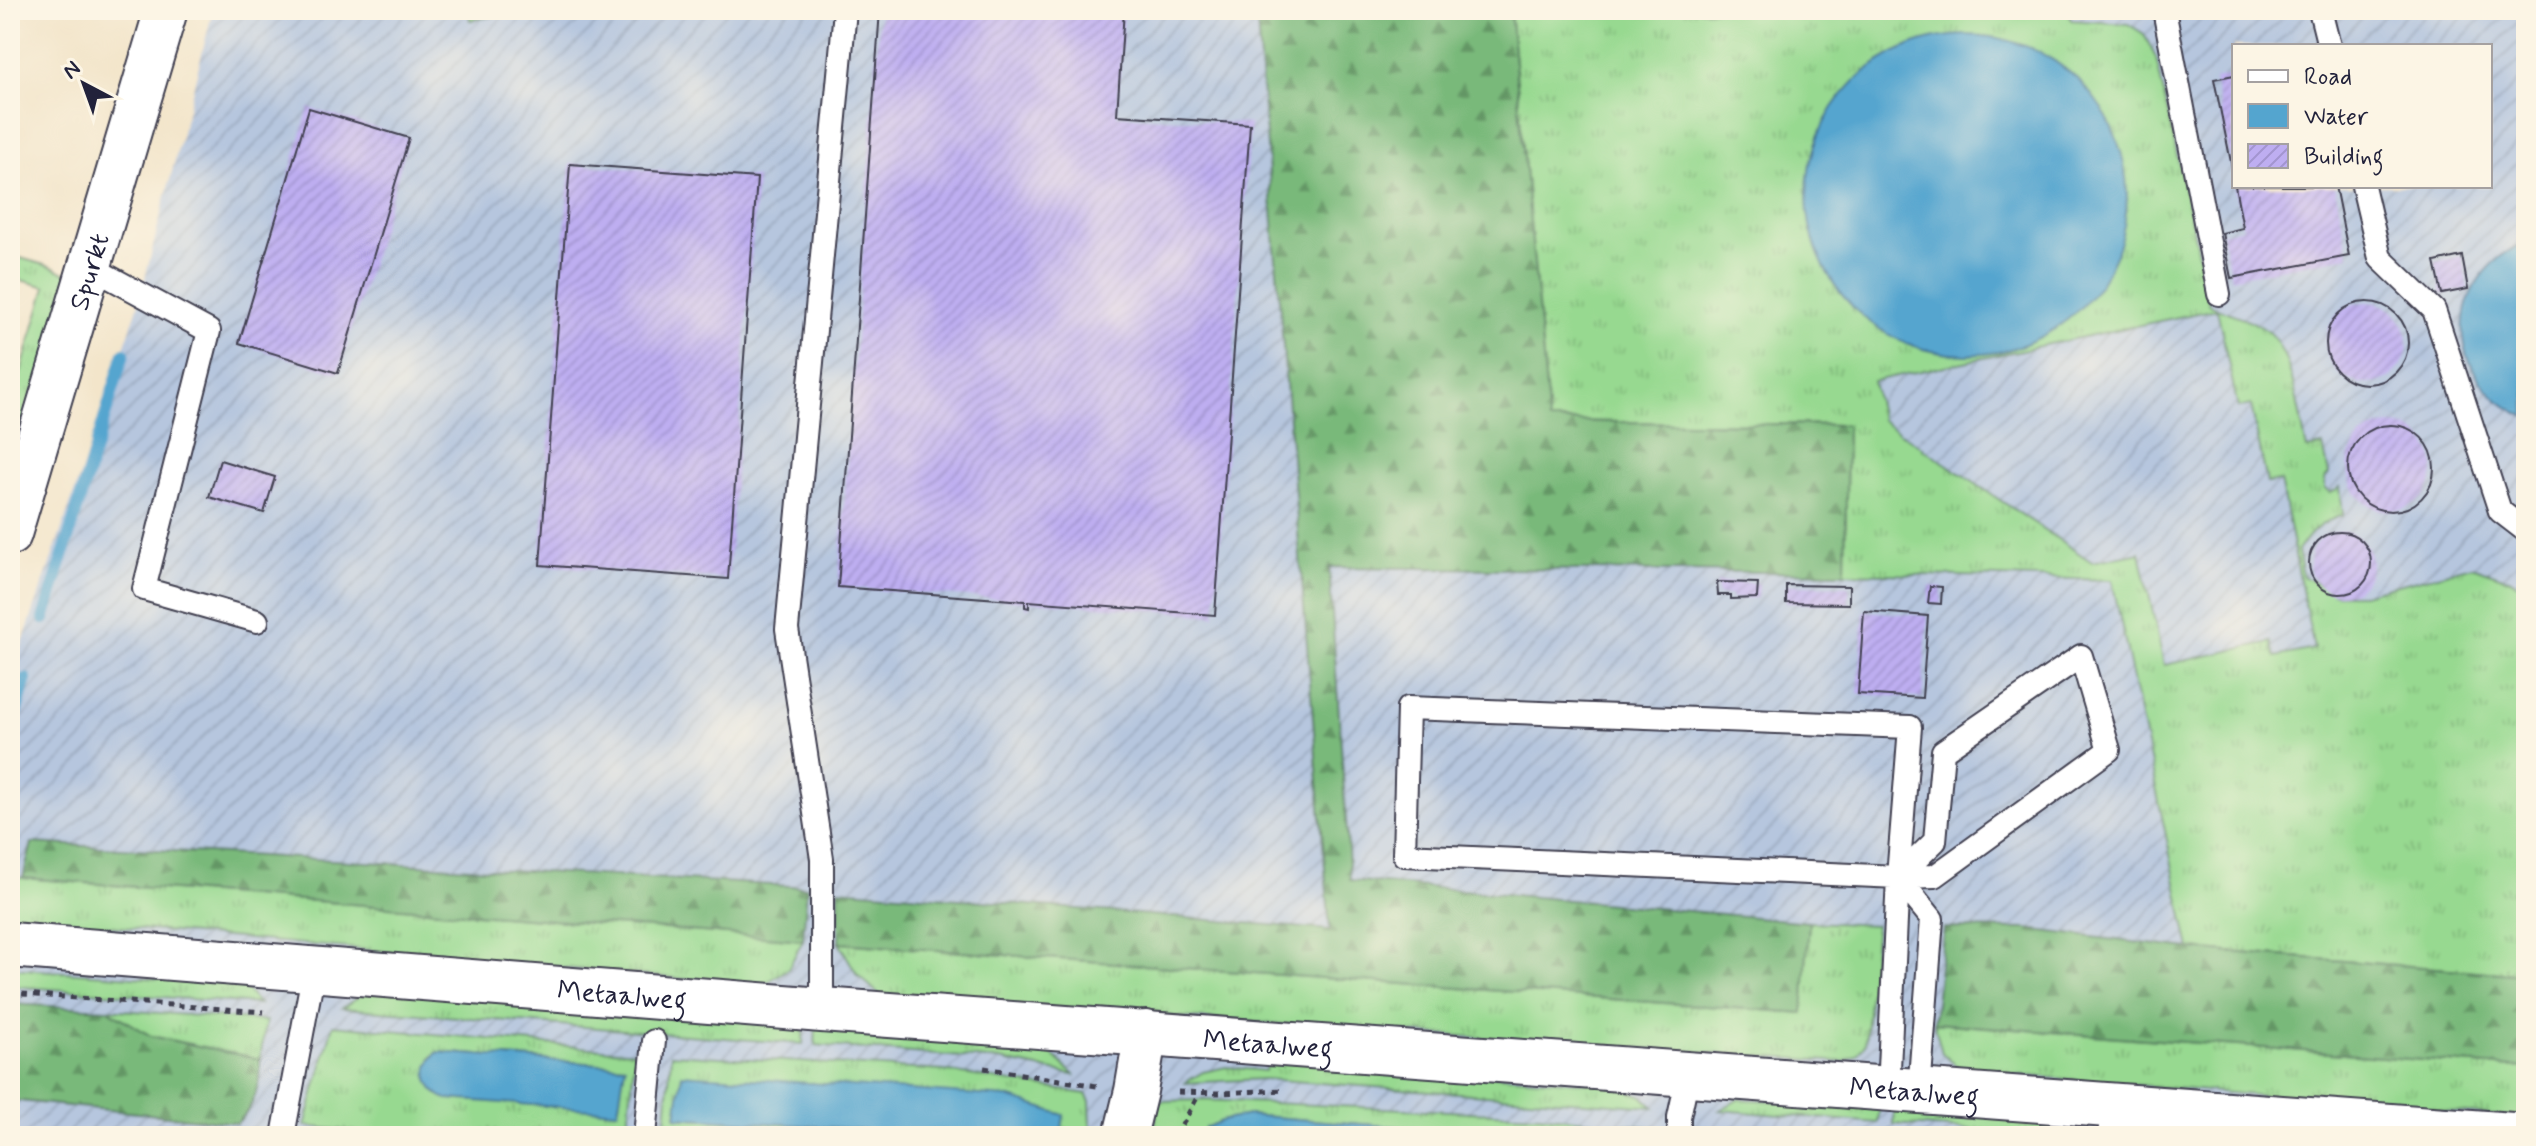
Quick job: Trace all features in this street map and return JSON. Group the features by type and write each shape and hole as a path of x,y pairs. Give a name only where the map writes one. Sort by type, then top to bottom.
{"street":[{"name":"Spurkt","path":"10,534 166,10"},
{"name":"Metaalweg","path":"10,945 1904,1091 2112,1121 2526,1136"},
{"path":"1125,1136 1146,1032"}],"lane":[{"path":"822,1010 822,859 787,629 845,10"},
{"path":"2164,10 2219,294"},
{"path":"2320,10 2328,44"},
{"path":"2363,188 2380,258 2434,310 2500,511 2526,531"},
{"path":"89,266 209,331 144,589 257,621"},
{"path":"1898,877 1935,841 1943,751 2081,656 2109,750 1935,876 1898,877 1404,855 1408,708 1910,727 1898,877 1904,1091"},
{"path":"1898,877 1932,919 1904,1091"},
{"path":"283,1136 314,969"},
{"path":"645,1136 654,1041"},
{"path":"1679,1136 1679,1117 1688,1075"}],"path":[{"path":"1176,1136 1199,1093"}],"shaded area":[{"path":"213,10 2526,10 2526,1136 10,1136 10,680 137,310"}],"green space":[{"path":"468,10 531,10 470,20"},
{"path":"1256,10 1510,10 1549,421 1847,425 1845,573 1329,567 1350,880 1809,922 1803,1013 839,943 839,889 1330,930"},
{"path":"1510,10 2068,10 2071,20 2128,24 2144,34 2156,58 2209,304 2259,326 2275,340 2289,368 2307,449 2323,446 2329,474 2325,479 2325,489 2330,493 2340,487 2343,515 2317,528 2298,551 2303,576 2335,594 2362,594 2472,566 2511,580 2526,595 2526,975 2190,949 2112,580 1845,573 1847,425 1549,421","holes":["2217,309 2238,408 2251,405 2267,483 2280,481 2314,649 2275,657 2271,642 2164,665 2140,552 2092,562 1881,420 1873,381"]},
{"path":"10,255 74,277 10,489 10,409 46,287 10,277"},
{"path":"32,843 807,887 803,940 23,878"},
{"path":"10,876 803,940 788,969 761,986 10,917"},
{"path":"1809,922 1876,925 1865,1044 1857,1055 1844,1062 882,997 857,974 839,943 1802,1013"},
{"path":"1944,928 2026,929 2190,949 2526,975 2526,1068 1934,1023"},
{"path":"10,968 242,985 259,1004 10,986"},
{"path":"368,990 804,1024 803,1044 342,1008"},
{"path":"10,1004 107,1009 151,1036 260,1059 256,1094 237,1123 10,1100"},
{"path":"107,1009 266,1021 260,1059 151,1036"},
{"path":"1934,1023 2526,1068 2526,1118 1961,1070 1942,1053"},
{"path":"816,1024 1038,1042 1074,1075 999,1060 815,1045"},
{"path":"333,1025 635,1052 627,1136 394,1136 305,1126","holes":["438,1052 625,1066 432,1057"]},
{"path":"671,1054 944,1071 1086,1094 1090,1101 1091,1128 1097,1130 1095,1136 1061,1136 1063,1115 682,1075 676,1117 958,1136 665,1136"},
{"path":"1268,1058 1605,1084 1641,1095 1654,1107 1264,1079 1184,1083 1203,1072 1226,1067 1265,1071"},
{"path":"1739,1099 1880,1106 1878,1123 1720,1110"},
{"path":"1202,1100 1538,1115 1658,1128 1659,1136 1513,1136 1248,1115 1205,1128 1203,1136 1153,1136 1159,1101"},
{"path":"1895,1107 2044,1117 2056,1136 1894,1124"},
{"path":"1710,1130 1788,1136 1710,1136"}],"water":[{"path":"1967,35 1998,38 2028,47 2069,71 2091,93 2115,134 2124,164 2127,195 2124,226 2115,256 2091,297 2069,319 2028,343 1998,352 1967,355 1936,352 1906,343 1865,319 1843,297 1819,256 1810,226 1807,195 1810,164 1819,134 1843,93 1865,71 1906,47 1936,38"},
{"path":"2526,242 2526,417 2499,400 2479,379 2467,355 2463,329 2467,303 2479,279 2498,258"},
{"path":"438,1052 625,1066 618,1111 447,1099 434,1091 428,1078 429,1065"},
{"path":"682,1074 1008,1097 1064,1115 1061,1136 958,1136 676,1117"},
{"path":"1248,1115 1513,1136 1203,1136 1205,1128"}],"building":[{"path":"880,10 1124,10 1117,115 1250,124 1215,615 1029,601 1029,608 1025,607 1025,601 838,587"},
{"path":"2232,75 2232,167 2214,79"},
{"path":"309,108 409,138 338,373 239,343"},
{"path":"570,164 757,178 728,579 540,565"},
{"path":"2235,188 2335,188 2349,256 2231,278 2222,233 2243,228"},
{"path":"2462,256 2468,289 2442,294 2435,262"},
{"path":"2359,302 2375,302 2390,309 2401,320 2408,343 2405,359 2396,372 2375,384 2359,384 2344,377 2333,366 2326,351 2326,335 2333,320 2344,309"},
{"path":"2383,425 2399,425 2422,437 2431,451 2434,468 2431,485 2422,499 2399,511 2383,511 2367,504 2355,492 2348,476 2348,460 2355,444 2367,432"},
{"path":"220,460 275,477 264,513 209,497"},
{"path":"2334,532 2346,532 2362,541 2369,551 2369,575 2362,585 2346,594 2334,594 2314,580 2309,569 2309,557 2323,537"},
{"path":"1717,582 1758,583 1757,598 1731,599 1731,595 1718,595"},
{"path":"1786,585 1849,586 1849,604 1786,603"},
{"path":"1930,586 1942,587 1941,604 1928,603"},
{"path":"1864,611 1928,616 1922,698 1858,694"}],"waterway":[{"path":"44,619 124,353"},
{"path":"10,733 26,679"}]}
